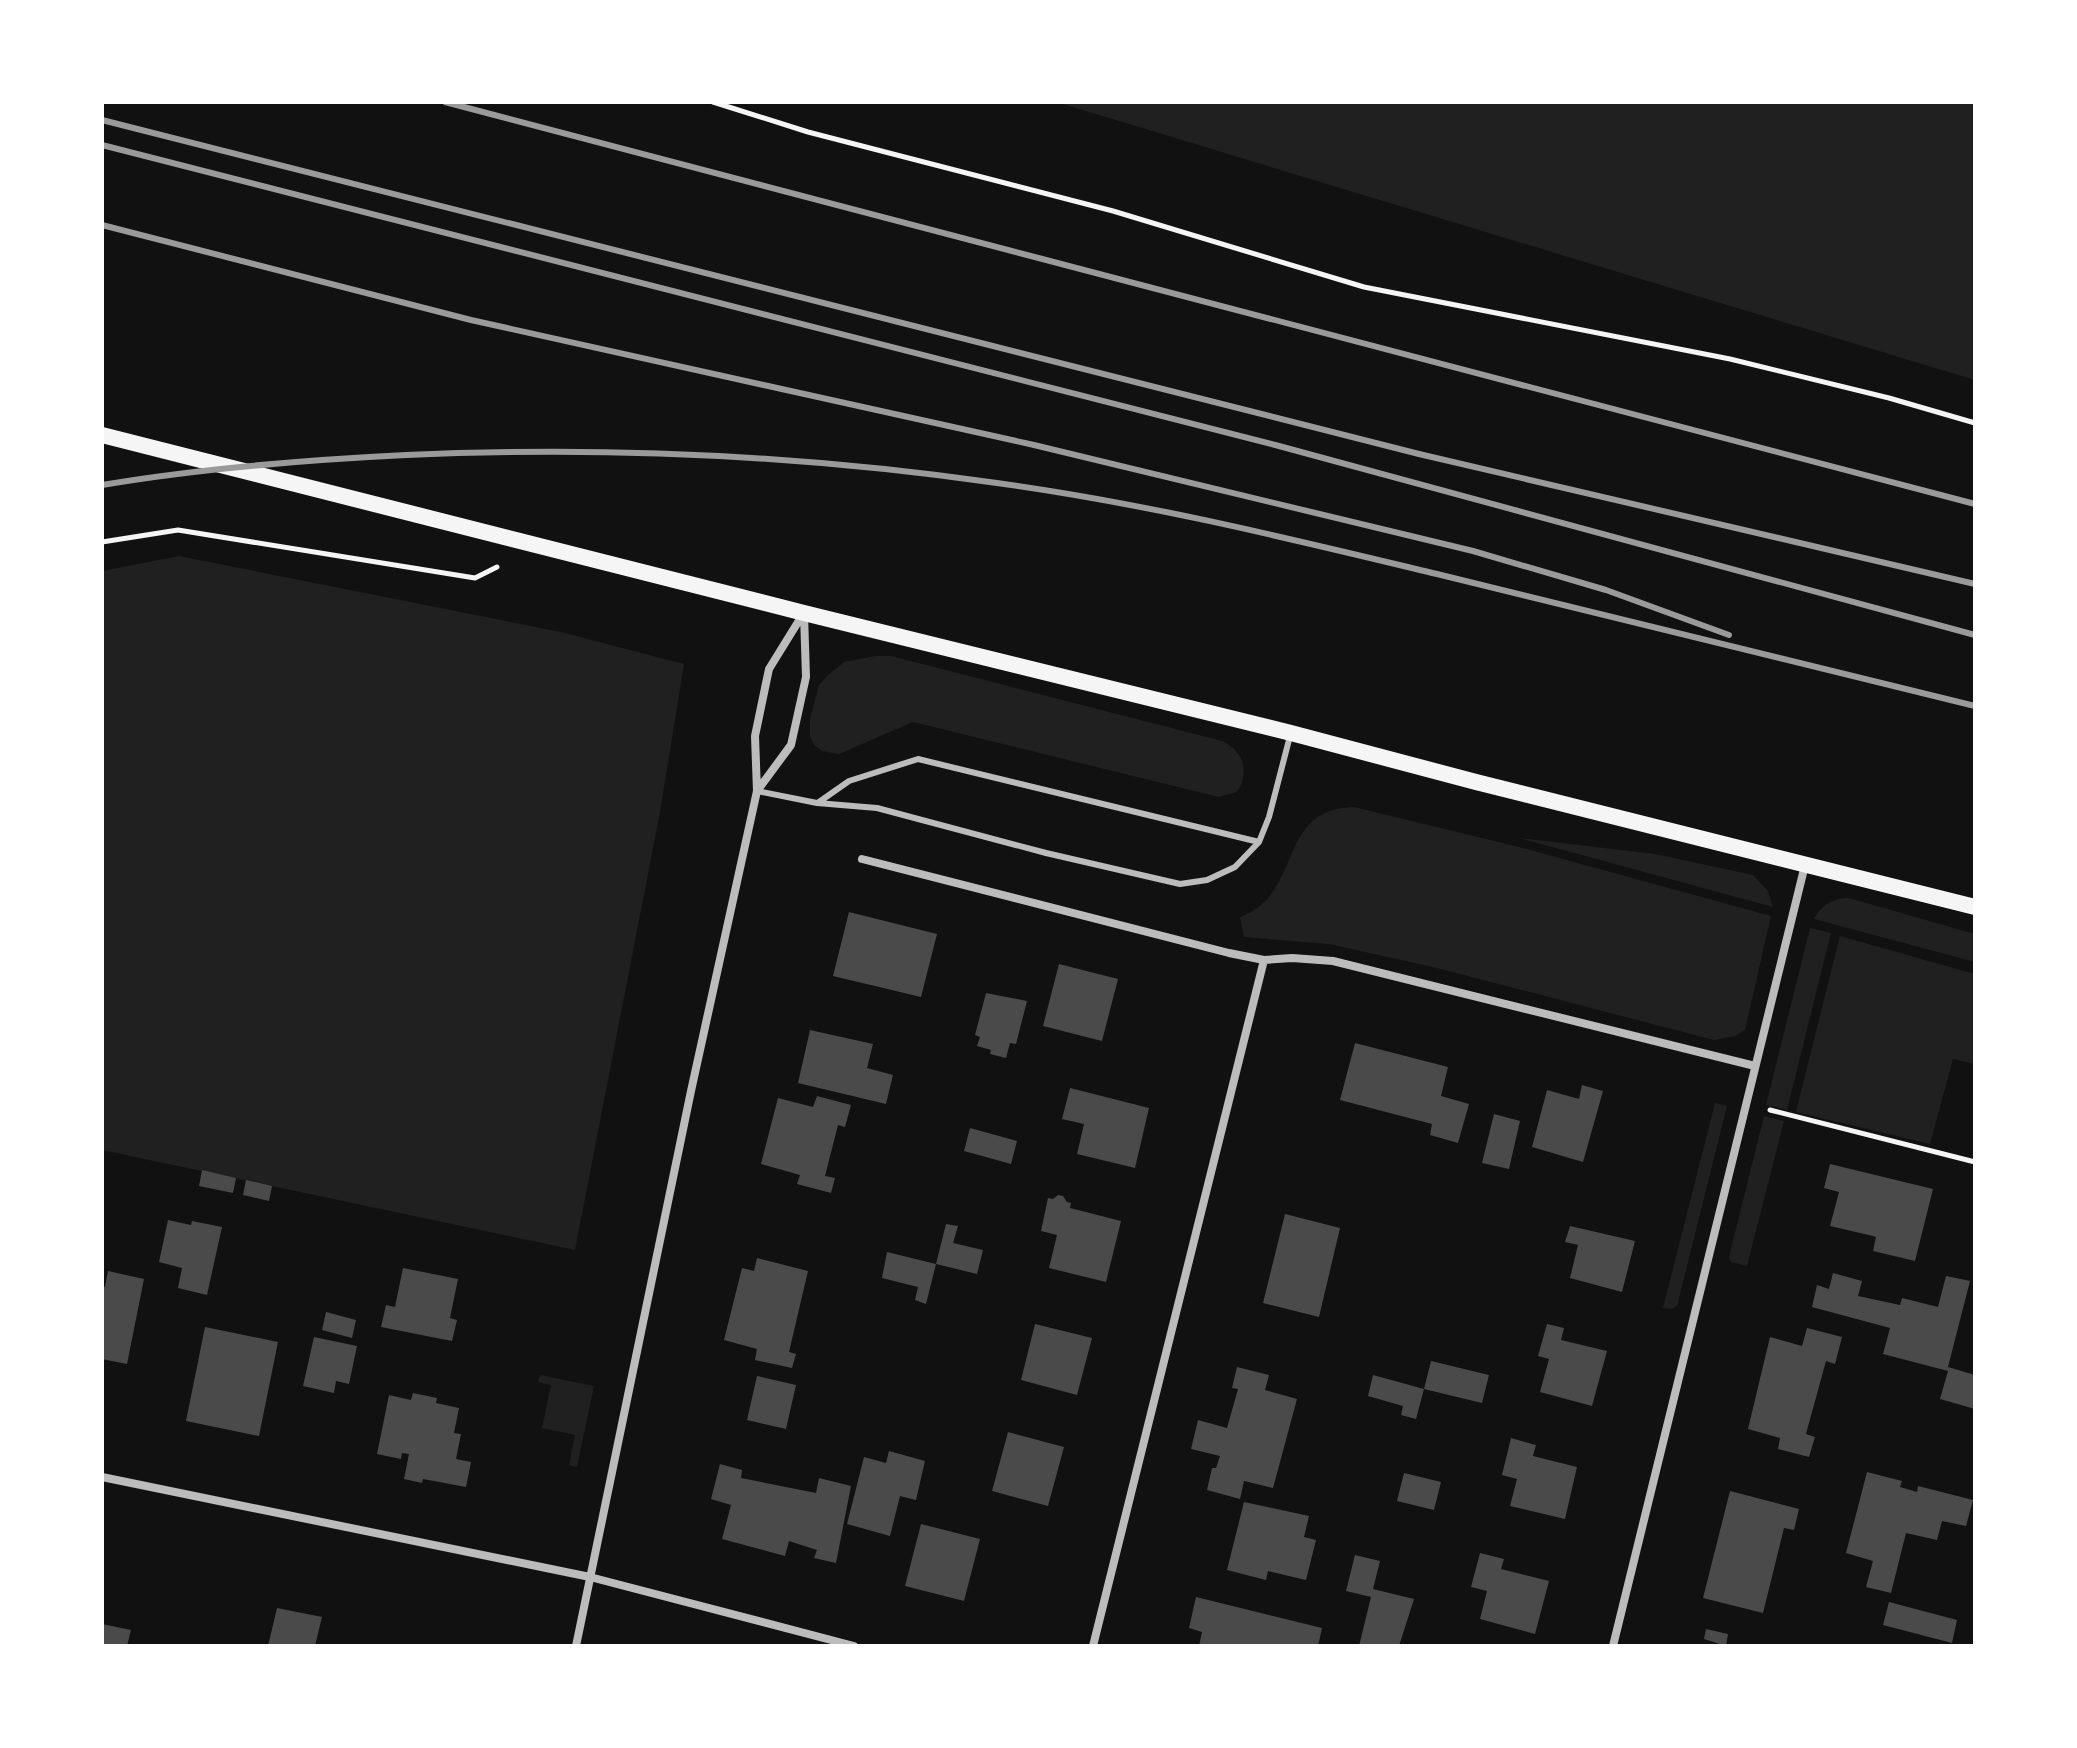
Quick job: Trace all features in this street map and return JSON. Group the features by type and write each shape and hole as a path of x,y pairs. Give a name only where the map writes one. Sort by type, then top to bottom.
{"main road":[{"path":"102,435 1975,907"}],"street":[{"path":"576,1646 757,791 755,736 769,669 804,613"},
{"path":"757,791 791,745 806,677 804,613"},
{"path":"862,859 1264,960 1292,958 1333,961 1755,1066"},
{"path":"1613,1646 1805,865"},
{"path":"1093,1646 1264,960"},
{"path":"102,1477 590,1577 854,1646"}],"lane":[{"path":"757,791 817,803 877,808 1169,883 1207,880 1235,867 1259,842 1269,817 1291,733"},
{"path":"817,803 849,781 918,759 1259,842"}],"path":[{"path":"713,102 808,132 1113,211 1364,287 1730,359 1889,398 1975,423"},
{"path":"102,542 178,530 475,578 539,546"},
{"path":"1767,1109 1975,1162"}],"shaded area":[{"path":"1056,102 1975,102 1975,380"},
{"path":"179,556 561,632 684,664 660,812 575,1250 102,1150 102,571"},
{"path":"891,656 1222,741 1240,756 1244,770 1241,784 1237,792 1219,797 913,722 839,754 822,751 814,745 810,736 810,719 819,685 844,662"},
{"path":"1354,807 1519,847 1771,916 1745,1030 1735,1036 1714,1040 1437,968 1329,944 1244,937 1240,917 1260,905 1274,890 1300,836 1312,822 1329,811"},
{"path":"1519,838 1655,854 1753,875 1768,891 1773,907"},
{"path":"1849,898 1975,934 1975,962 1814,919 1828,903"},
{"path":"1810,928 1831,933 1787,1110 1766,1105"},
{"path":"1840,936 1975,974 1975,1064 1953,1059 1930,1144 1796,1112"},
{"path":"1715,1103 1727,1106 1677,1306 1663,1308"},
{"path":"1764,1116 1784,1121 1747,1266 1731,1262 1729,1257"},
{"path":"540,1375 594,1386 577,1467 569,1465 575,1435 542,1428 551,1385 538,1382"}],"building":[{"path":"849,912 937,934 921,997 833,976"},
{"path":"1059,964 1118,979 1102,1041 1043,1026"},
{"path":"986,993 1027,1001 1016,1044 1010,1043 1006,1058 990,1054 991,1050 977,1046 980,1037 975,1035"},
{"path":"810,1030 873,1044 867,1068 893,1075 886,1104 798,1083"},
{"path":"1355,1043 1448,1067 1441,1096 1469,1104 1458,1143 1430,1135 1432,1124 1340,1100"},
{"path":"1582,1085 1603,1091 1583,1162 1532,1147 1547,1090 1579,1099"},
{"path":"1070,1088 1149,1108 1135,1168 1077,1154 1084,1124 1062,1119"},
{"path":"817,1096 851,1105 845,1127 838,1125 825,1176 835,1178 831,1193 797,1184 800,1175 761,1164 778,1098 813,1107"},
{"path":"1494,1114 1520,1121 1509,1169 1482,1163"},
{"path":"970,1128 1017,1141 1011,1164 964,1151"},
{"path":"1830,1164 1933,1189 1915,1261 1873,1251 1876,1237 1830,1226 1839,1192 1824,1188"},
{"path":"202,1170 236,1178 233,1193 199,1186"},
{"path":"246,1180 272,1186 269,1201 243,1195"},
{"path":"1058,1195 1071,1203 1070,1208 1121,1221 1106,1282 1049,1268 1057,1235 1041,1231 1048,1198"},
{"path":"1285,1214 1340,1228 1319,1317 1263,1303"},
{"path":"168,1220 222,1227 207,1295 178,1288 182,1268 159,1262"},
{"path":"946,1224 958,1226 953,1243 983,1250 977,1274 936,1264"},
{"path":"1570,1226 1635,1241 1622,1292 1570,1278 1578,1245 1565,1242"},
{"path":"887,1252 936,1264 926,1304 915,1300 918,1287 882,1278"},
{"path":"757,1258 808,1271 789,1352 796,1354 792,1368 755,1360 757,1349 724,1340 742,1268 754,1271"},
{"path":"403,1268 458,1279 450,1318 457,1320 452,1341 381,1327 386,1305 395,1307"},
{"path":"108,1271 144,1279 127,1364 102,1359 102,1286 105,1287"},
{"path":"1833,1273 1862,1281 1858,1296 1900,1305 1902,1298 1938,1307 1946,1276 1970,1281 1948,1367 1975,1375 1975,1409 1940,1399 1948,1371 1883,1354 1890,1328 1812,1307 1817,1285 1829,1289"},
{"path":"326,1312 356,1320 352,1338 322,1330"},
{"path":"1035,1324 1092,1338 1077,1395 1021,1380"},
{"path":"1547,1324 1564,1328 1561,1340 1607,1351 1592,1406 1540,1392 1549,1359 1538,1356"},
{"path":"205,1327 278,1342 259,1436 186,1421"},
{"path":"1807,1328 1842,1337 1835,1364 1826,1361 1806,1434 1815,1437 1809,1457 1778,1449 1780,1438 1748,1429 1770,1337 1802,1346"},
{"path":"314,1337 357,1346 349,1384 336,1381 334,1393 303,1386"},
{"path":"1431,1361 1489,1375 1482,1403 1424,1389"},
{"path":"1237,1367 1269,1375 1265,1390 1297,1399 1273,1488 1244,1481 1240,1499 1207,1490 1212,1468 1216,1468 1220,1456 1191,1449 1198,1420 1227,1428 1238,1389 1232,1388"},
{"path":"1373,1375 1424,1389 1416,1419 1401,1415 1403,1406 1368,1396"},
{"path":"757,1376 796,1385 786,1429 747,1420"},
{"path":"413,1393 437,1398 436,1403 459,1408 454,1433 461,1434 456,1459 471,1462 466,1487 423,1479 422,1483 404,1479 409,1454 402,1453 401,1459 377,1454 389,1395 411,1400"},
{"path":"1008,1432 1064,1447 1048,1506 992,1491"},
{"path":"1511,1438 1536,1445 1533,1456 1577,1467 1565,1519 1510,1506 1517,1479 1502,1475"},
{"path":"889,1451 925,1461 916,1500 900,1496 890,1536 847,1524 864,1457 886,1463"},
{"path":"720,1464 742,1470 741,1478 816,1493 819,1478 851,1486 836,1563 814,1558 817,1550 789,1541 785,1556 722,1539 731,1505 711,1499"},
{"path":"1867,1472 1902,1481 1900,1487 1917,1492 1918,1486 1973,1500 1966,1526 1942,1521 1937,1540 1906,1533 1891,1593 1866,1587 1873,1561 1846,1553"},
{"path":"1404,1473 1441,1482 1434,1510 1397,1501"},
{"path":"1730,1491 1799,1509 1794,1530 1784,1528 1763,1613 1703,1598"},
{"path":"1244,1502 1309,1516 1304,1537 1316,1540 1306,1580 1268,1571 1266,1580 1227,1570"},
{"path":"921,1524 980,1539 964,1601 905,1586"},
{"path":"1480,1553 1504,1559 1501,1569 1549,1581 1535,1634 1480,1619 1487,1591 1471,1587"},
{"path":"1355,1555 1380,1561 1373,1589 1414,1599 1399,1646 1359,1646 1371,1597 1346,1591"},
{"path":"1196,1597 1322,1628 1318,1646 1199,1646 1202,1632 1189,1628"},
{"path":"1889,1602 1957,1620 1952,1643 1883,1625"},
{"path":"277,1608 322,1617 315,1646 268,1646"},
{"path":"102,1624 131,1630 127,1646 102,1646"},
{"path":"1706,1629 1728,1634 1726,1646 1704,1639"}],"railway":[{"path":"445,102 1975,504"},
{"path":"102,120 1419,454 1975,584"},
{"path":"102,145 1279,446 1975,635"},
{"path":"102,225 471,320 1034,445 1473,551 1606,590 1729,635"},
{"path":"102,485 292,462 480,452 702,455 923,473 1052,491 1218,523 1975,706"}]}
